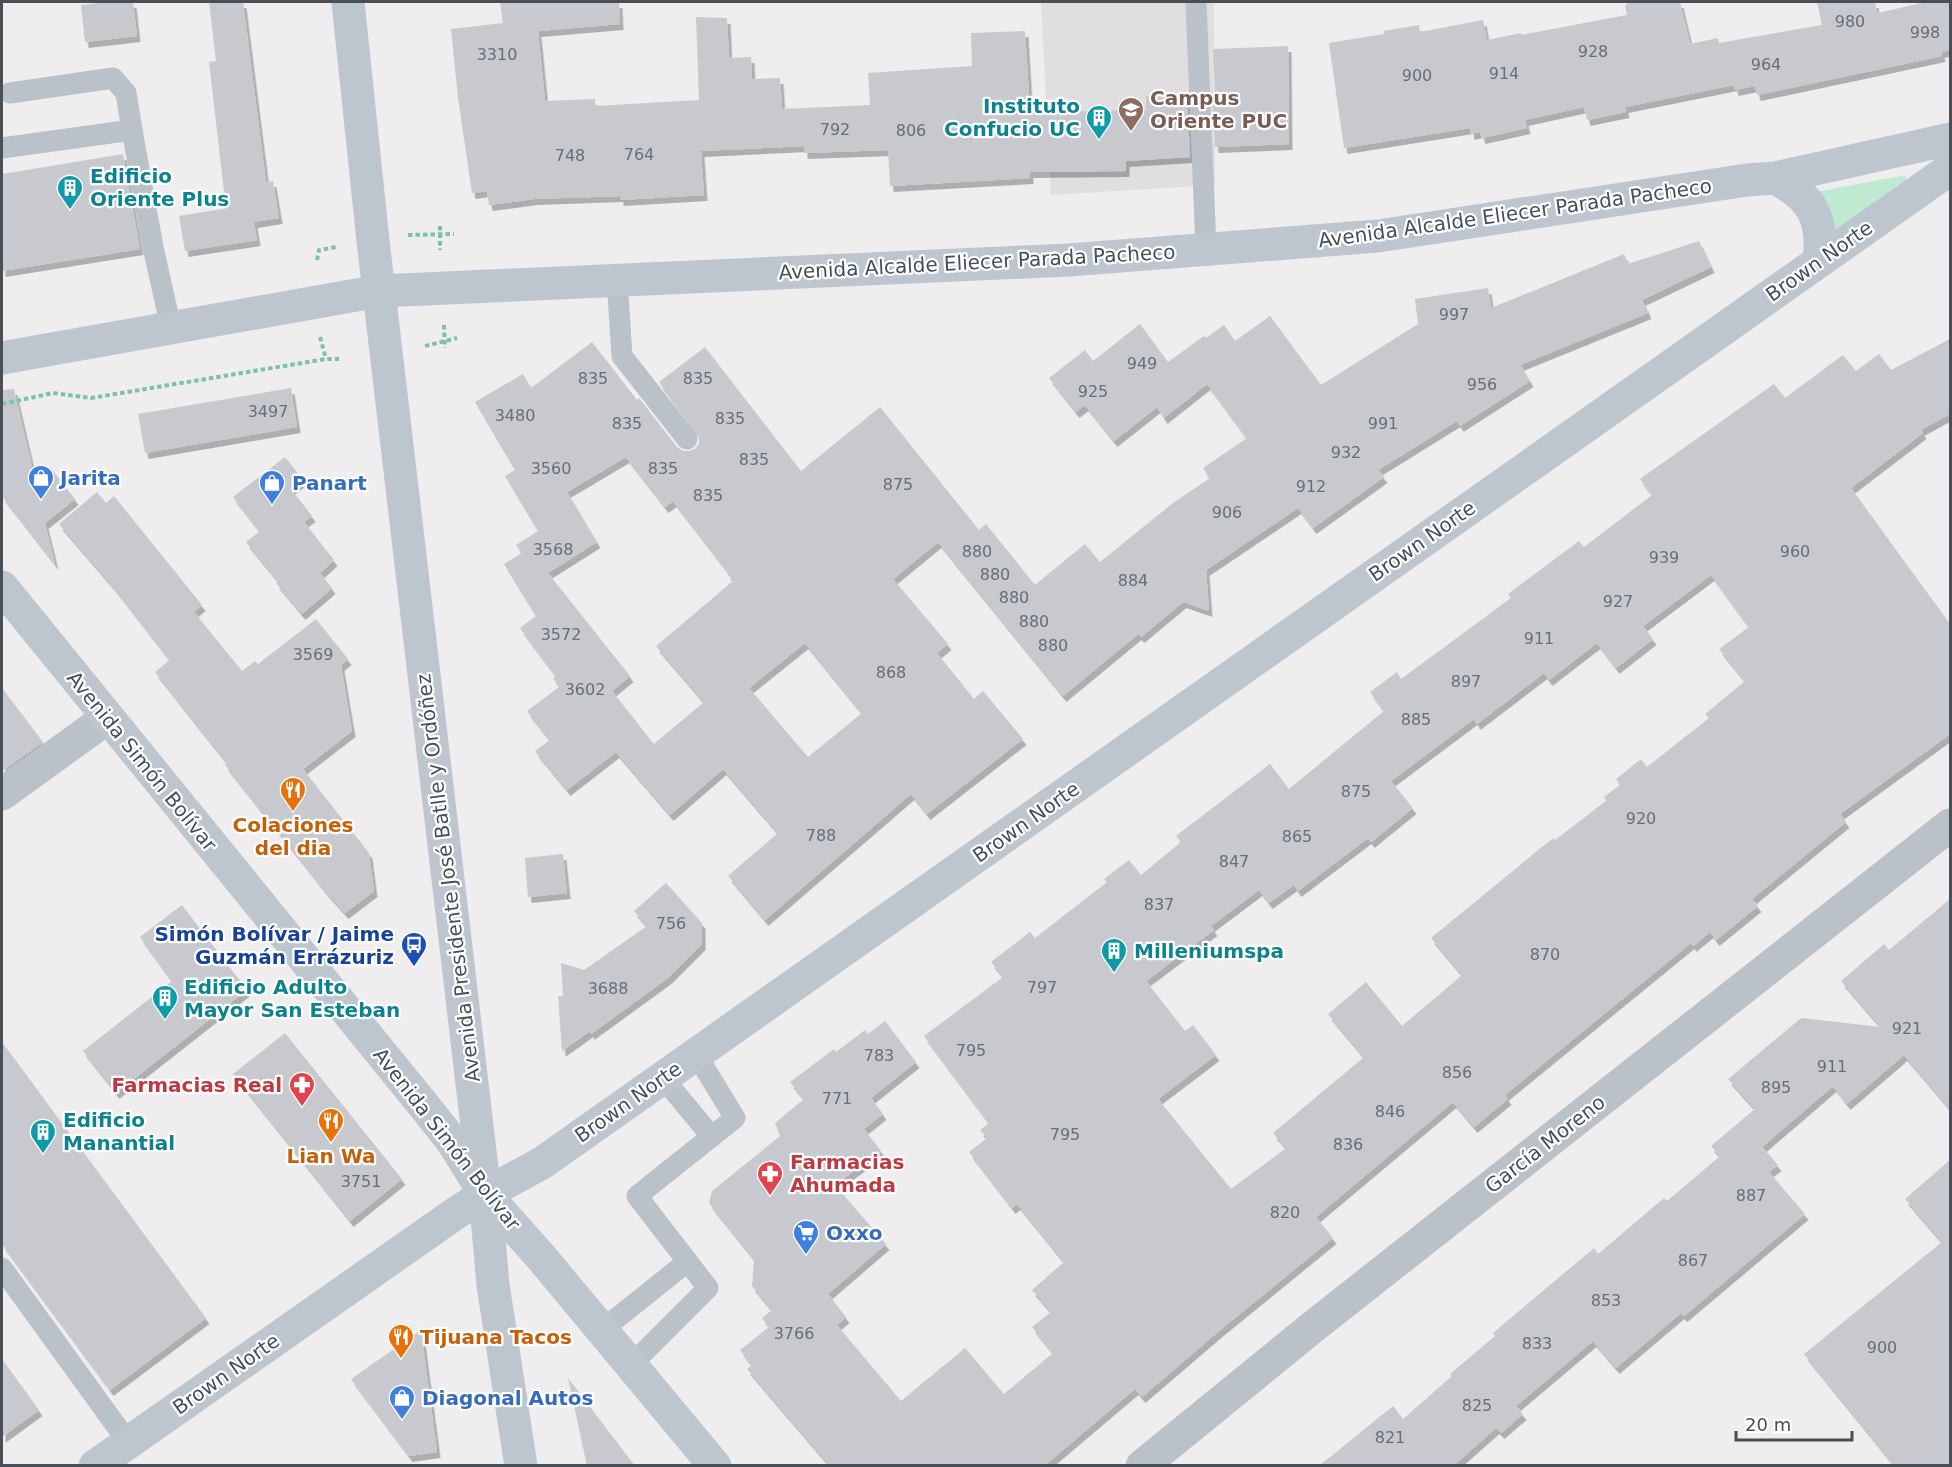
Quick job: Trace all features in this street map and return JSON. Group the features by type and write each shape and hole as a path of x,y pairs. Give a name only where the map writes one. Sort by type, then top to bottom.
{"street":[{"name":"Avenida Presidente José Batlle y Ordóñez","path":"348,2 379,291 485,1194 493,1285 521,1466"},
{"name":"Avenida Alcalde Eliecer Parada Pacheco","path":"2,358 379,291 1069,260 1378,236 1747,180 1775,178 1950,139"},
{"name":"Brown Norte","path":"95,1466 485,1194 542,1163 1950,169"},
{"path":"1775,178 1795,189 1811,207 1818,224 1821,242 1819,261"},
{"name":"Avenida Simón Bolívar","path":"2,587 425,1107 452,1141 485,1194 715,1466"},
{"path":"2,794 107,718"},
{"name":"García Moreno","path":"1142,1466 1314,1326 1950,825"}],"lane":[{"path":"1196,2 1206,249"},
{"path":"10,93 113,78 126,93 153,247 171,328"},
{"path":"2,148 132,130"},
{"path":"617,280 622,356 687,439"},
{"path":"631,1365 708,1288 637,1196 735,1118 696,1054"},
{"path":"663,1078 712,1137"},
{"path":"602,1330 687,1262"},
{"path":"2,1268 128,1442"}],"path":[{"path":"440,226 440,250"},
{"path":"407,236 453,234"},
{"path":"317,260 319,250 336,247"},
{"path":"444,318 445,348"},
{"path":"320,337 326,359"},
{"path":"425,346 457,338"},
{"path":"2,404 53,393 91,398 326,359 339,359"}],"shaded area":[{"name":"Campus Oriente PUC","path":"1041,2 1214,2 1215,185 1051,195"}],"green space":[{"path":"1905,175 1907,179 1831,234 1817,192"}],"building":[{"path":"133,2 137,36 85,42 81,5"},
{"path":"209,2 243,2 266,182 273,181 279,218 254,222 257,240 185,251 179,216 228,208 209,62 216,61"},
{"path":"500,2 619,2 620,24 538,31 545,101 595,99 595,106 699,100 696,17 727,18 729,58 751,57 752,79 780,78 782,109 870,105 868,73 972,66 971,33 1025,31 1030,112 1146,110 1146,96 1187,94 1190,157 1126,161 1126,171 1030,172 1030,178 890,186 888,150 804,153 804,146 701,151 704,195 620,200 620,196 534,199 489,205 487,191 472,193 458,98 451,29 503,23"},
{"path":"1626,2 1680,2 1690,44 1718,38 1719,43 1822,25 1817,2 1875,2 1877,13 1927,2 1950,2 1950,50 1941,52 1942,56 1757,95 1755,86 1735,90 1734,85 1625,107 1626,112 1587,120 1584,107 1525,120 1527,128 1482,138 1480,132 1471,134 1470,128 1344,148 1329,43 1384,34 1384,31 1419,25 1420,32 1483,20 1487,40 1627,15"},
{"path":"1288,46 1289,144 1215,147 1212,92 1215,92 1213,49"},
{"name":"Edificio Oriente Plus","path":"123,154 140,249 2,271 2,174"},
{"path":"1699,241 1711,267 1642,300 1648,313 1520,365 1530,381 1460,426 1457,421 1378,470 1384,477 1313,528 1298,508 1206,570 1209,611 1183,602 1141,637 1138,634 1063,696 938,542 893,579 948,644 937,653 974,699 983,691 1023,739 927,814 911,794 765,920 728,876 778,833 723,769 670,815 616,752 567,790 535,751 550,740 527,711 559,687 553,678 556,676 520,628 536,616 504,564 522,553 516,545 538,531 505,476 515,470 475,402 523,374 531,388 592,342 637,400 639,398 677,447 683,451 695,449 699,443 699,437 659,382 705,347 801,471 880,407 979,530 986,524 1035,585 1085,544 1100,562 1173,503 1210,478 1203,468 1247,438 1207,384 1164,418 1157,407 1114,441 1085,405 1076,412 1049,378 1085,350 1093,361 1140,324 1168,362 1204,336 1206,338 1224,325 1235,341 1270,316 1321,385 1418,324 1415,299 1488,288 1491,308 1624,254 1628,264","holes":["626,457 665,507 673,501 733,581 656,646 704,702 654,744 612,691 630,676 548,573 597,542 567,492","805,643 862,713 808,757 749,688"]},
{"path":"1950,339 1950,414 1921,430 1923,433 1851,488 1950,624 1950,734 1840,814 1846,822 1752,899 1758,906 1716,940 1710,932 1693,946 1691,943 1505,1095 1508,1099 1474,1127 1453,1102 1316,1217 1333,1238 1142,1397 1135,1389 1044,1466 830,1466 747,1369 752,1365 740,1350 769,1327 762,1318 772,1310 752,1286 754,1259 709,1203 712,1191 780,1136 775,1123 804,1099 790,1082 834,1049 836,1052 865,1030 868,1034 885,1021 916,1062 871,1098 883,1114 864,1129 881,1151 835,1185 886,1244 828,1294 846,1317 837,1325 901,1401 965,1348 1004,1394 1053,1353 1032,1327 1051,1312 1032,1290 1064,1262 1017,1204 1012,1208 969,1152 987,1138 980,1130 989,1123 924,1036 1003,977 991,962 1030,932 1035,938 1107,882 1104,879 1129,860 1141,875 1181,842 1176,836 1270,764 1289,789 1384,711 1370,692 1397,672 1401,679 1511,598 1508,594 1579,541 1584,547 1652,495 1640,479 1774,384 1785,398 1843,355 1856,371 1879,354 1891,370","holes":["1711,575 1749,627 1719,649 1745,681 1705,714 1709,718 1647,767 1641,759 1616,779 1620,785 1604,797 1606,801 1555,840 1553,838 1431,938 1462,975 1402,1026 1366,982 1328,1014 1364,1057 1273,1133 1286,1148 1231,1189 1158,1099 1216,1055 1193,1025 1185,1031 1146,981 1214,930 1211,926 1259,890 1269,903 1294,885 1298,891 1368,838 1371,842 1413,808 1391,781 1474,719 1477,724 1544,673 1549,680 1597,643 1616,668 1653,639 1643,626"]},
{"path":"291,388 297,427 145,453 138,414"},
{"path":"14,389 35,480 50,467 75,499 45,523 55,564 2,496 2,390"},
{"path":"285,457 303,480 291,489 312,516 304,522 334,560 320,573 332,588 302,614 246,542 260,531 233,497"},
{"path":"97,492 106,503 114,496 202,605 194,612 242,671 255,661 258,664 316,619 348,659 341,665 352,731 303,769 369,853 374,891 345,913 225,765 227,763 155,672 170,660 115,589 59,524"},
{"path":"2,688 43,742 2,771"},
{"path":"563,854 567,893 528,897 525,858"},
{"path":"666,883 702,923 702,944 668,978 591,1034 590,1031 562,1051 558,996 563,996 561,963 584,970 647,926 634,911"},
{"path":"1950,899 1950,1109 1904,1055 1847,1104 1833,1086 1762,1147 1778,1165 1769,1172 1805,1214 1684,1316 1681,1313 1616,1368 1593,1341 1516,1406 1523,1414 1501,1433 1496,1428 1453,1466 1319,1466 1393,1406 1403,1419 1452,1376 1450,1374 1495,1336 1493,1333 1594,1248 1598,1254 1664,1198 1667,1201 1720,1156 1711,1146 1755,1109 1728,1079 1801,1018 1881,1027 1841,981 1884,944 1889,950"},
{"name":"Edificio Adulto Mayor San Esteban","path":"182,905 247,990 116,1093 83,1051 172,981 140,937"},
{"path":"285,1033 402,1179 350,1221 233,1074"},
{"name":"Edificio Manantial","path":"2,1042 206,1318 110,1390 2,1244"},
{"path":"1950,1160 1950,1466 1895,1466 1804,1354 1942,1242 1905,1199"},
{"path":"421,1330 437,1452 409,1456 351,1379"},
{"path":"2,1359 39,1410 2,1437"},
{"path":"568,1378 635,1466 587,1466"}],"place":[{"name":"Campus Oriente PUC","path":"1131,133"},
{"name":"Instituto Confucio UC","path":"1099,141"},
{"name":"Edificio Oriente Plus","path":"70,211"},
{"name":"Jarita","path":"41,501"},
{"name":"Panart","path":"272,506"},
{"name":"Colaciones del dia","path":"293,813"},
{"name":"Simón Bolívar / Jaime Guzmán Errázuriz","path":"414,968"},
{"name":"Milleniumspa","path":"1114,974"},
{"name":"Edificio Adulto Mayor San Esteban","path":"165,1021"},
{"name":"Farmacias Real","path":"302,1108"},
{"name":"Lian Wa","path":"331,1144"},
{"name":"Edificio Manantial","path":"43,1155"},
{"name":"Farmacias Ahumada","path":"770,1197"},
{"name":"Oxxo","path":"806,1256"},
{"name":"Tijuana Tacos","path":"401,1360"},
{"name":"Diagonal Autos","path":"402,1421"}]}
